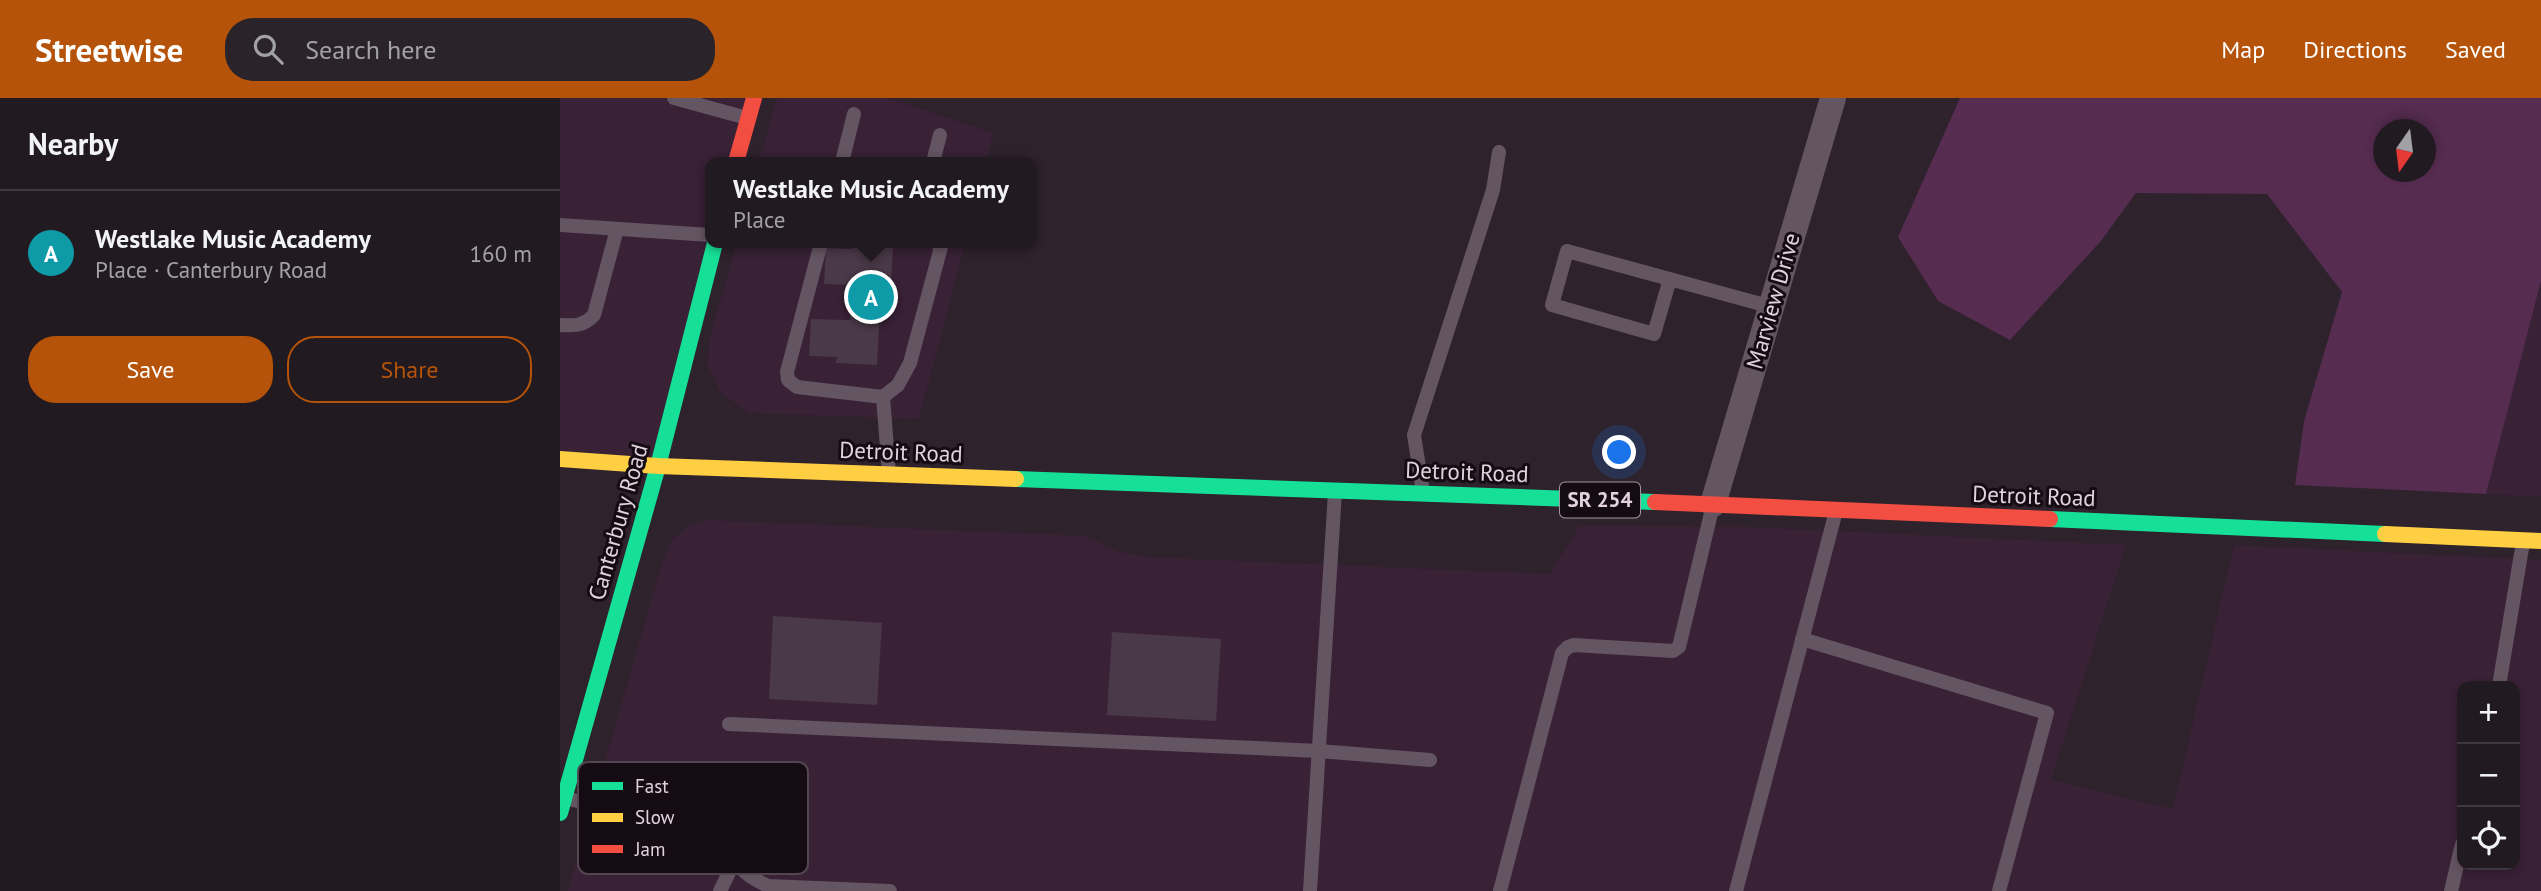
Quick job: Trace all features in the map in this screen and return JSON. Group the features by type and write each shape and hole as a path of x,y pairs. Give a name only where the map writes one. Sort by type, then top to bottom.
{"main road":[{"path":"737,157 754,98"},
{"name":"Canterbury Road","path":"562,805 658,466 714,248"},
{"name":"Detroit Road","path":"560,459 658,466 1713,504 2541,541"}],"street":[{"name":"Marview Drive","path":"1713,504 1833,98"}],"lane":[{"path":"674,98 748,119"},
{"path":"843,157 855,114"},
{"path":"934,157 940,135"},
{"path":"1423,493 1414,435 1493,190 1499,152"},
{"path":"560,226 705,235"},
{"path":"560,325 576,326 594,315 617,229"},
{"path":"820,248 787,372 788,380 797,387 883,397 898,385 910,363 941,248"},
{"path":"1670,279 1654,334 1552,305 1567,251 1670,279 1772,307"},
{"path":"883,397 889,474"},
{"path":"1310,891 1335,490"},
{"path":"1500,891 1562,653 1574,645 1673,651 1679,647 1713,504"},
{"path":"1736,891 1836,510"},
{"path":"2499,681 2524,541"},
{"path":"1802,639 2047,713 1999,891"},
{"path":"729,724 1319,751 1430,760"},
{"path":"2451,891 2457,865"},
{"path":"720,891 728,874"},
{"path":"747,874 768,886 891,891"}],"shaded area":[{"path":"560,98 755,98 738,157 705,157 705,248 709,248 658,466 560,459"},
{"path":"777,98 888,98 993,133 987,157 760,157"},
{"path":"1960,98 2541,98 2541,281 2486,494 2295,485 2304,421 2342,292 2267,194 2136,193 2101,241 2010,340 1938,301 1898,237"},
{"path":"736,248 964,248 919,419 749,413 720,392 708,366 709,340"},
{"path":"2541,281 2541,497 2486,494"},
{"path":"707,520 1086,536 1120,552 1146,557 1550,574 1579,526 1751,527 2126,545 2051,780 2173,809 2234,545 2541,560 2541,891 568,891 578,856 578,874 808,874 808,762 605,762 662,563 673,538 689,526"}],"building":[{"path":"826,248 893,248 890,309 880,309 877,365 836,363 837,357 809,356 811,319 850,320 852,285 824,284"},
{"path":"773,616 882,623 877,705 769,699"},
{"path":"1112,632 1221,639 1216,721 1107,715"}],"traffic: fast":[{"path":"560,813 658,466 714,248"},
{"path":"1016,479 1655,502"},
{"path":"2050,519 2385,534"}],"traffic: slow":[{"path":"560,459 658,466 1016,479"},
{"path":"2385,534 2541,541"}],"traffic: jam":[{"path":"737,157 754,98"},
{"path":"1655,502 2050,519"}],"place":[{"name":"Westlake Music Academy","path":"871,297"}]}
